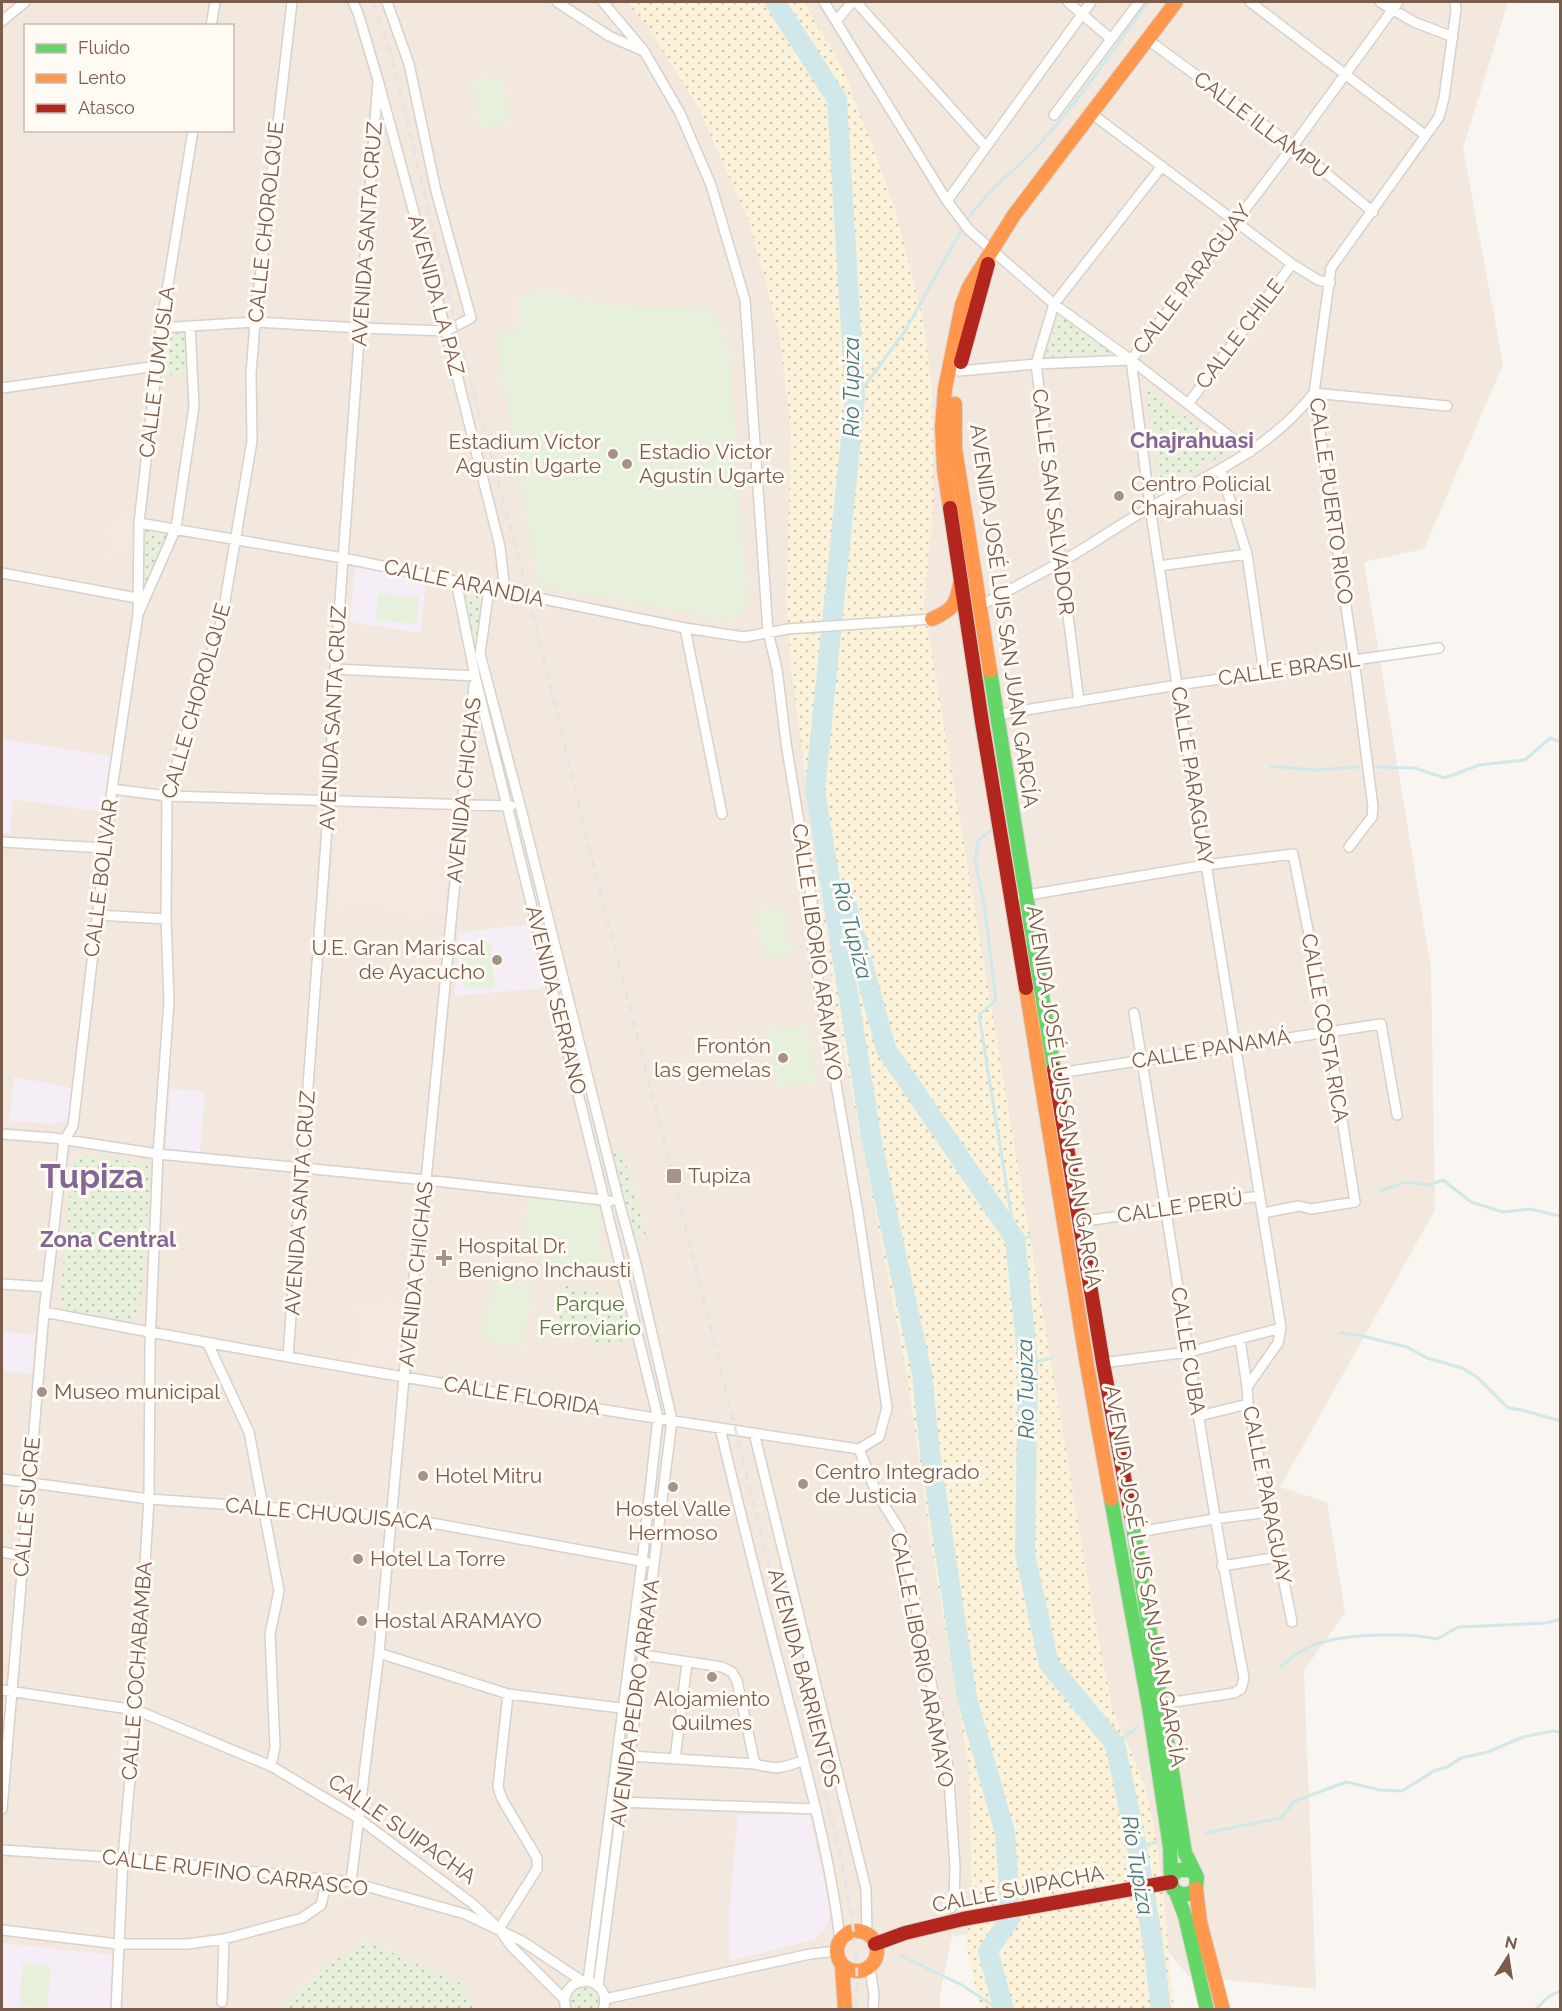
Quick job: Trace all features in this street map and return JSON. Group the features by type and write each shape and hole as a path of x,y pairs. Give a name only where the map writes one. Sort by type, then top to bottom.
{"main road":[{"path":"991,250 1014,215 1176,2"},
{"name":"AVENIDA JOSÉ LUIS SAN JUAN GARCÍA","path":"991,250 959,371 954,408 955,448 996,715 1041,1077 1087,1365 1118,1535 1156,1706 1185,1853 1195,1873"},
{"name":"AVENIDA JOSÉ LUIS SAN JUAN GARCÍA","path":"991,250 969,287 962,305 945,388 942,427 944,469 972,649 1018,897 1056,1074 1134,1532 1156,1706 1173,1883 1185,1916 1207,2010"},
{"path":"932,619 953,610 958,600 961,574"},
{"path":"932,619 955,624 965,633 972,649"},
{"path":"1196,1889 1189,1894 1173,1883 1174,1872 1187,1869 1195,1873 1198,1881 1196,1889 1200,1922 1223,2010"},
{"name":"CALLE SUIPACHA","path":"871,1939 963,1919 1173,1883"},
{"path":"842,1965 852,1971 870,1967 876,1957 871,1939 855,1932 850,1933 839,1946 845,2010"}],"street":[{"path":"2,21 25,2"},
{"path":"211,24 215,2"},
{"name":"CALLE CHOROLQUE","path":"150,1332 158,1154 169,1001 166,919 167,796 222,619 252,441 251,374 255,322 292,2"},
{"name":"AVENIDA LA PAZ","path":"353,2 378,80 446,331 500,547 505,592"},
{"name":"AVENIDA LA PAZ","path":"387,2 409,64 436,191 471,318 446,331"},
{"name":"CALLE LIBORIO ARAMAYO","path":"603,2 644,51 680,113 711,184 745,300 768,632 777,669 786,743 812,901 811,931 814,956 858,1212 886,1408 879,1437 859,1449 876,1492 901,1532 948,1767 956,1866 954,1900 951,1908"},
{"path":"824,2 883,99 969,230 1054,304 1250,452"},
{"path":"837,20 854,2 986,147"},
{"path":"1068,2 1110,39"},
{"path":"948,201 1091,2"},
{"path":"1054,115 1139,2"},
{"path":"1250,2 1425,135"},
{"path":"1380,2 1395,5 1414,22 1453,36"},
{"name":"CALLE PUERTO RICO","path":"1349,847 1372,817 1373,807 1354,660 1314,393 1331,268 1439,117 1453,36 1455,2"},
{"path":"560,3 609,36 644,51"},
{"name":"CALLE PARAGUAY","path":"1292,1622 1248,1404 1247,1387 1278,1343 1281,1328 1177,685 1131,360 1236,223 1395,5"},
{"name":"CALLE ILLAMPU","path":"1148,40 1293,146 1373,212"},
{"name":"AVENIDA SANTA CRUZ","path":"288,1357 330,801 335,669 378,80"},
{"path":"1092,114 1292,264 1318,280 1330,283"},
{"name":"CALLE TUMUSLA","path":"138,614 139,523 160,328 193,132"},
{"path":"1054,304 1162,166"},
{"name":"CALLE CHILE","path":"1188,404 1292,264"},
{"name":"CALLE SAN SALVADOR","path":"1054,304 1036,364 1079,702"},
{"path":"160,328 255,322 446,331"},
{"path":"138,614 176,528 194,406 190,326"},
{"path":"959,371 1036,364 1131,360"},
{"path":"2,388 157,366"},
{"path":"980,606 1061,562 1150,507 1221,471 1250,452 1296,416 1314,393 1447,406"},
{"path":"1221,471 1247,554 1264,673"},
{"name":"CALLE ARANDIA","path":"139,523 343,558 685,628 744,637 788,629 932,619"},
{"path":"1159,566 1247,554"},
{"path":"2,573 137,598"},
{"name":"AVENIDA SERRANO","path":"456,581 475,676 658,1418"},
{"name":"AVENIDA SERRANO","path":"489,589 480,654 635,1260 672,1420"},
{"name":"CALLE BOLIVAR","path":"47,1287 64,1141 73,1126 112,789 138,614"},
{"path":"685,628 722,814"},
{"name":"CALLE BRASIL","path":"996,715 1177,685 1439,648"},
{"path":"335,669 475,676"},
{"name":"AVENIDA CHICHAS","path":"351,1882 380,1653 411,1301 426,1180 475,676 485,674"},
{"path":"112,789 167,796 520,806"},
{"path":"2,842 105,848"},
{"name":"CALLE COSTA RICA","path":"1206,865 1293,854 1328,1031 1355,1202"},
{"path":"1018,897 1206,865"},
{"path":"97,915 166,919"},
{"name":"CALLE CUBA","path":"1134,1013 1190,1352 1214,1519 1244,1678 1241,1689 1234,1693 1156,1706"},
{"name":"CALLE PANAMÁ","path":"1041,1077 1381,1024 1397,1115"},
{"path":"2,1134 54,1138 158,1154 426,1180 619,1202"},
{"name":"CALLE PERÚ","path":"1065,1224 1260,1196"},
{"name":"CALLE PERÚ","path":"1263,1213 1299,1206 1311,1209 1355,1202"},
{"path":"2,1284 47,1287"},
{"name":"CALLE SUCRE","path":"2,1809 6,1690 23,1556 47,1287"},
{"name":"CALLE FLORIDA","path":"44,1312 208,1344 754,1434 859,1449"},
{"path":"1087,1365 1190,1352 1281,1328"},
{"name":"CALLE COCHABAMBA","path":"116,2010 123,1858 136,1710 149,1499 150,1332"},
{"path":"1240,1339 1247,1387"},
{"path":"208,1344 249,1432 279,1591 270,1634 275,1747 271,1766"},
{"path":"1199,1416 1248,1404"},
{"name":"AVENIDA PEDRO ARRAYA","path":"585,1981 642,1562 658,1418"},
{"name":"AVENIDA PEDRO ARRAYA","path":"598,1986 630,1756 672,1420"},
{"name":"AVENIDA BARRIENTOS","path":"720,1428 745,1536 816,1809 835,1895 839,1946"},
{"name":"AVENIDA BARRIENTOS","path":"754,1434 866,1889 871,1939"},
{"name":"CALLE CHUQUISACA","path":"2,1479 149,1499 393,1516 654,1563"},
{"path":"1118,1535 1269,1512"},
{"path":"2,1552 23,1556"},
{"path":"1222,1566 1278,1557"},
{"path":"380,1653 508,1694 635,1710"},
{"path":"643,1655 722,1667 732,1671 737,1681 755,1764"},
{"path":"675,1760 687,1663"},
{"name":"CALLE SUIPACHA","path":"6,1690 136,1710 271,1766 358,1818 473,1905 499,1929 512,1947 565,2005"},
{"path":"499,1929 537,1869 537,1858 502,1799 498,1787 508,1694"},
{"path":"630,1756 755,1764 774,1769 804,1760"},
{"path":"611,1801 816,1809"},
{"name":"CALLE RUFINO CARRASCO","path":"2,1850 123,1858 351,1882 465,1914 499,1929"},
{"path":"2,1930 118,1944 187,1944 224,1939 302,1918 321,1905 327,1880"},
{"name":"CALLE SUIPACHA","path":"499,1929 585,1981 598,1986"},
{"path":"222,2002 224,1939"},
{"path":"605,1999 839,1946"},
{"path":"870,1967 874,1995 873,2010"},
{"path":"565,2005 570,1987 585,1981"},
{"path":"598,1986 602,1989 605,1999 603,2010"}],"shaded area":[{"name":"Tupiza","path":"2,2 1508,2 1463,148 1503,364 1424,549 1364,562 1431,970 1435,1210 1280,1487 1327,1502 1345,1613 1304,1670 1316,1989 1188,1976 1129,1903 952,1937 940,1993 940,2009 2,2010"},
{"path":"115,512 132,515 126,558 107,555"},
{"path":"355,564 426,579 421,633 350,622"},
{"path":"2,739 111,756 103,812 13,799 10,834 2,833"},
{"path":"338,805 456,809 444,916 332,905"},
{"name":"U.E. Gran Mariscal de Ayacucho","path":"529,924 544,988 455,996 459,933"},
{"path":"14,1077 73,1088 71,1120 53,1124 9,1121"},
{"path":"170,1089 205,1091 200,1153 170,1150 166,1146"},
{"path":"360,1299 407,1305 401,1367 353,1361"},
{"path":"2,1332 35,1334 32,1374 2,1371"},
{"path":"809,1814 830,1908 828,1925 814,1940 729,1961 730,1899 738,1815"},
{"path":"3,1943 112,1955 110,2009 2,2010"}],"green space":[{"path":"502,75 510,122 481,128 472,81"},
{"name":"Estadio Victor Agustín Ugarte","path":"519,293 566,295 595,304 713,310 730,360 747,606 730,620 539,586 498,352 498,332 519,331"},
{"path":"1060,314 1118,356 1045,357"},
{"path":"187,329 190,374 160,375 163,331"},
{"path":"1145,385 1230,452 1160,487"},
{"path":"141,527 172,531 139,604"},
{"path":"473,592 480,596 482,605 475,644 463,603 467,594"},
{"path":"378,594 419,597 417,624 376,620"},
{"path":"783,907 792,954 764,959 755,912"},
{"path":"491,944 494,987 463,989 460,946"},
{"path":"806,1025 816,1081 778,1088 768,1031"},
{"path":"622,1150 646,1236 634,1239 611,1153"},
{"path":"80,1155 144,1163 151,1170 140,1310 135,1317 128,1320 68,1310 60,1300 72,1165"},
{"path":"530,1198 597,1204 600,1213 600,1250 611,1278 517,1253"},
{"path":"494,1280 533,1288 521,1347 480,1339"},
{"name":"Parque Ferroviario","path":"563,1285 620,1297 633,1338 607,1344 555,1333"},
{"path":"366,1941 460,1983 476,2009 278,2009 326,1967"},
{"path":"23,1963 51,1966 47,2009 19,2006"},
{"path":"582,1986 591,1987 599,1994 598,2009 573,2009 570,2003 572,1994"}],"sand":[{"path":"626,2 804,2 843,69 895,208 922,314 932,383 934,499 924,606 1091,1599 1112,1707 1146,1787 1157,1842 1174,2009 980,2009 966,1945 972,1901 969,1770 931,1544 907,1376 836,1010 791,668 786,603 791,434 780,337 749,222 699,109 647,25"}],"waterway":[{"name":"Río Tupiza","path":"775,2 837,99 855,399 815,789 872,1142 922,1374 930,1452 967,1698 1005,1833 1011,1917 988,1951 1004,2010"},
{"path":"966,221 984,199 1059,122 1148,2"},
{"path":"855,399 905,331 963,227"},
{"path":"1377,767 1415,768 1445,778 1479,765 1525,760 1550,738 1560,742"},
{"path":"1271,766 1313,770 1359,767"},
{"path":"991,830 978,841 975,861 984,903 996,1000 979,1015 1015,1239 1030,1237"},
{"name":"Río Tupiza","path":"843,890 886,1049 1015,1239 1028,1364 1025,1554 1049,1664 1115,1744 1137,1847 1161,2010"},
{"path":"1380,1191 1406,1182 1429,1185 1443,1180 1471,1202 1503,1212 1530,1209 1560,1216"},
{"path":"1341,1333 1407,1347 1427,1358 1462,1368 1477,1377 1508,1408 1560,1421"},
{"path":"1028,1364 1051,1358"},
{"path":"1280,1667 1303,1650 1335,1639 1371,1635 1407,1635 1437,1639 1458,1627 1546,1623 1560,1619"},
{"path":"1115,1744 1138,1727"},
{"path":"1206,1833 1281,1818 1295,1801 1346,1782 1380,1790 1402,1791 1434,1771 1447,1767 1461,1758 1488,1752 1523,1737 1552,1731 1560,1732"},
{"path":"1137,1847 1157,1842"},
{"path":"901,1956 960,1984 1000,2010"},
{"path":"1535,2010 1548,1997 1560,1991"}],"railway":[{"path":"373,2 390,51 456,326 529,597 589,847 672,1172 841,1858 856,1953 856,2010"}],"traffic: fast":[{"path":"990,671 1054,1069"},
{"path":"1111,1499 1149,1707 1170,1847 1171,1882 1173,1889 1180,1894 1189,1894 1196,1889 1197,1877 1191,1870 1178,1870 1172,1876"},
{"path":"1132,1520 1185,1853 1195,1873"},
{"path":"1176,1892 1185,1916 1207,2010"}],"traffic: slow":[{"path":"950,508 944,469 942,427 945,389 962,305 969,287 1014,215 1176,2"},
{"path":"955,404 955,448 990,671"},
{"path":"932,619 952,606 960,584"},
{"path":"1026,988 1111,1499"},
{"path":"1196,1889 1200,1922 1223,2010"},
{"path":"857,1931 871,1937 877,1951 871,1965 857,1971 843,1965 837,1951 843,1937 857,1931"},
{"path":"842,1965 845,2010"}],"traffic: jam":[{"path":"961,362 988,264"},
{"path":"950,508 982,722 1026,988"},
{"path":"1054,1069 1103,1363 1132,1520"},
{"path":"875,1944 905,1933 963,1919 1171,1882"}],"place":[{"name":"Estadium Víctor Agustín Ugarte","path":"613,454"},
{"name":"Estadio Victor Agustín Ugarte","path":"627,464"},
{"name":"Centro Policial Chajrahuasi","path":"1119,496"},
{"name":"U.E. Gran Mariscal de Ayacucho","path":"497,960"},
{"name":"Frontón las gemelas","path":"783,1058"},
{"name":"Tupiza","path":"674,1176"},
{"name":"Hospital Dr. Benigno Inchausti","path":"444,1258"},
{"name":"Museo municipal","path":"42,1392"},
{"name":"Hotel Mitru","path":"423,1476"},
{"name":"Centro Integrado de Justicia","path":"803,1484"},
{"name":"Hostel Valle Hermoso","path":"673,1487"},
{"name":"Hotel La Torre","path":"358,1559"},
{"name":"Hostal ARAMAYO","path":"362,1621"},
{"name":"Alojamiento Quilmes","path":"712,1677"}],"district":[{"name":"Chajrahuasi","path":"1192,440"},
{"name":"Tupiza","path":"92,1176"},
{"name":"Zona Central","path":"108,1239"}]}
